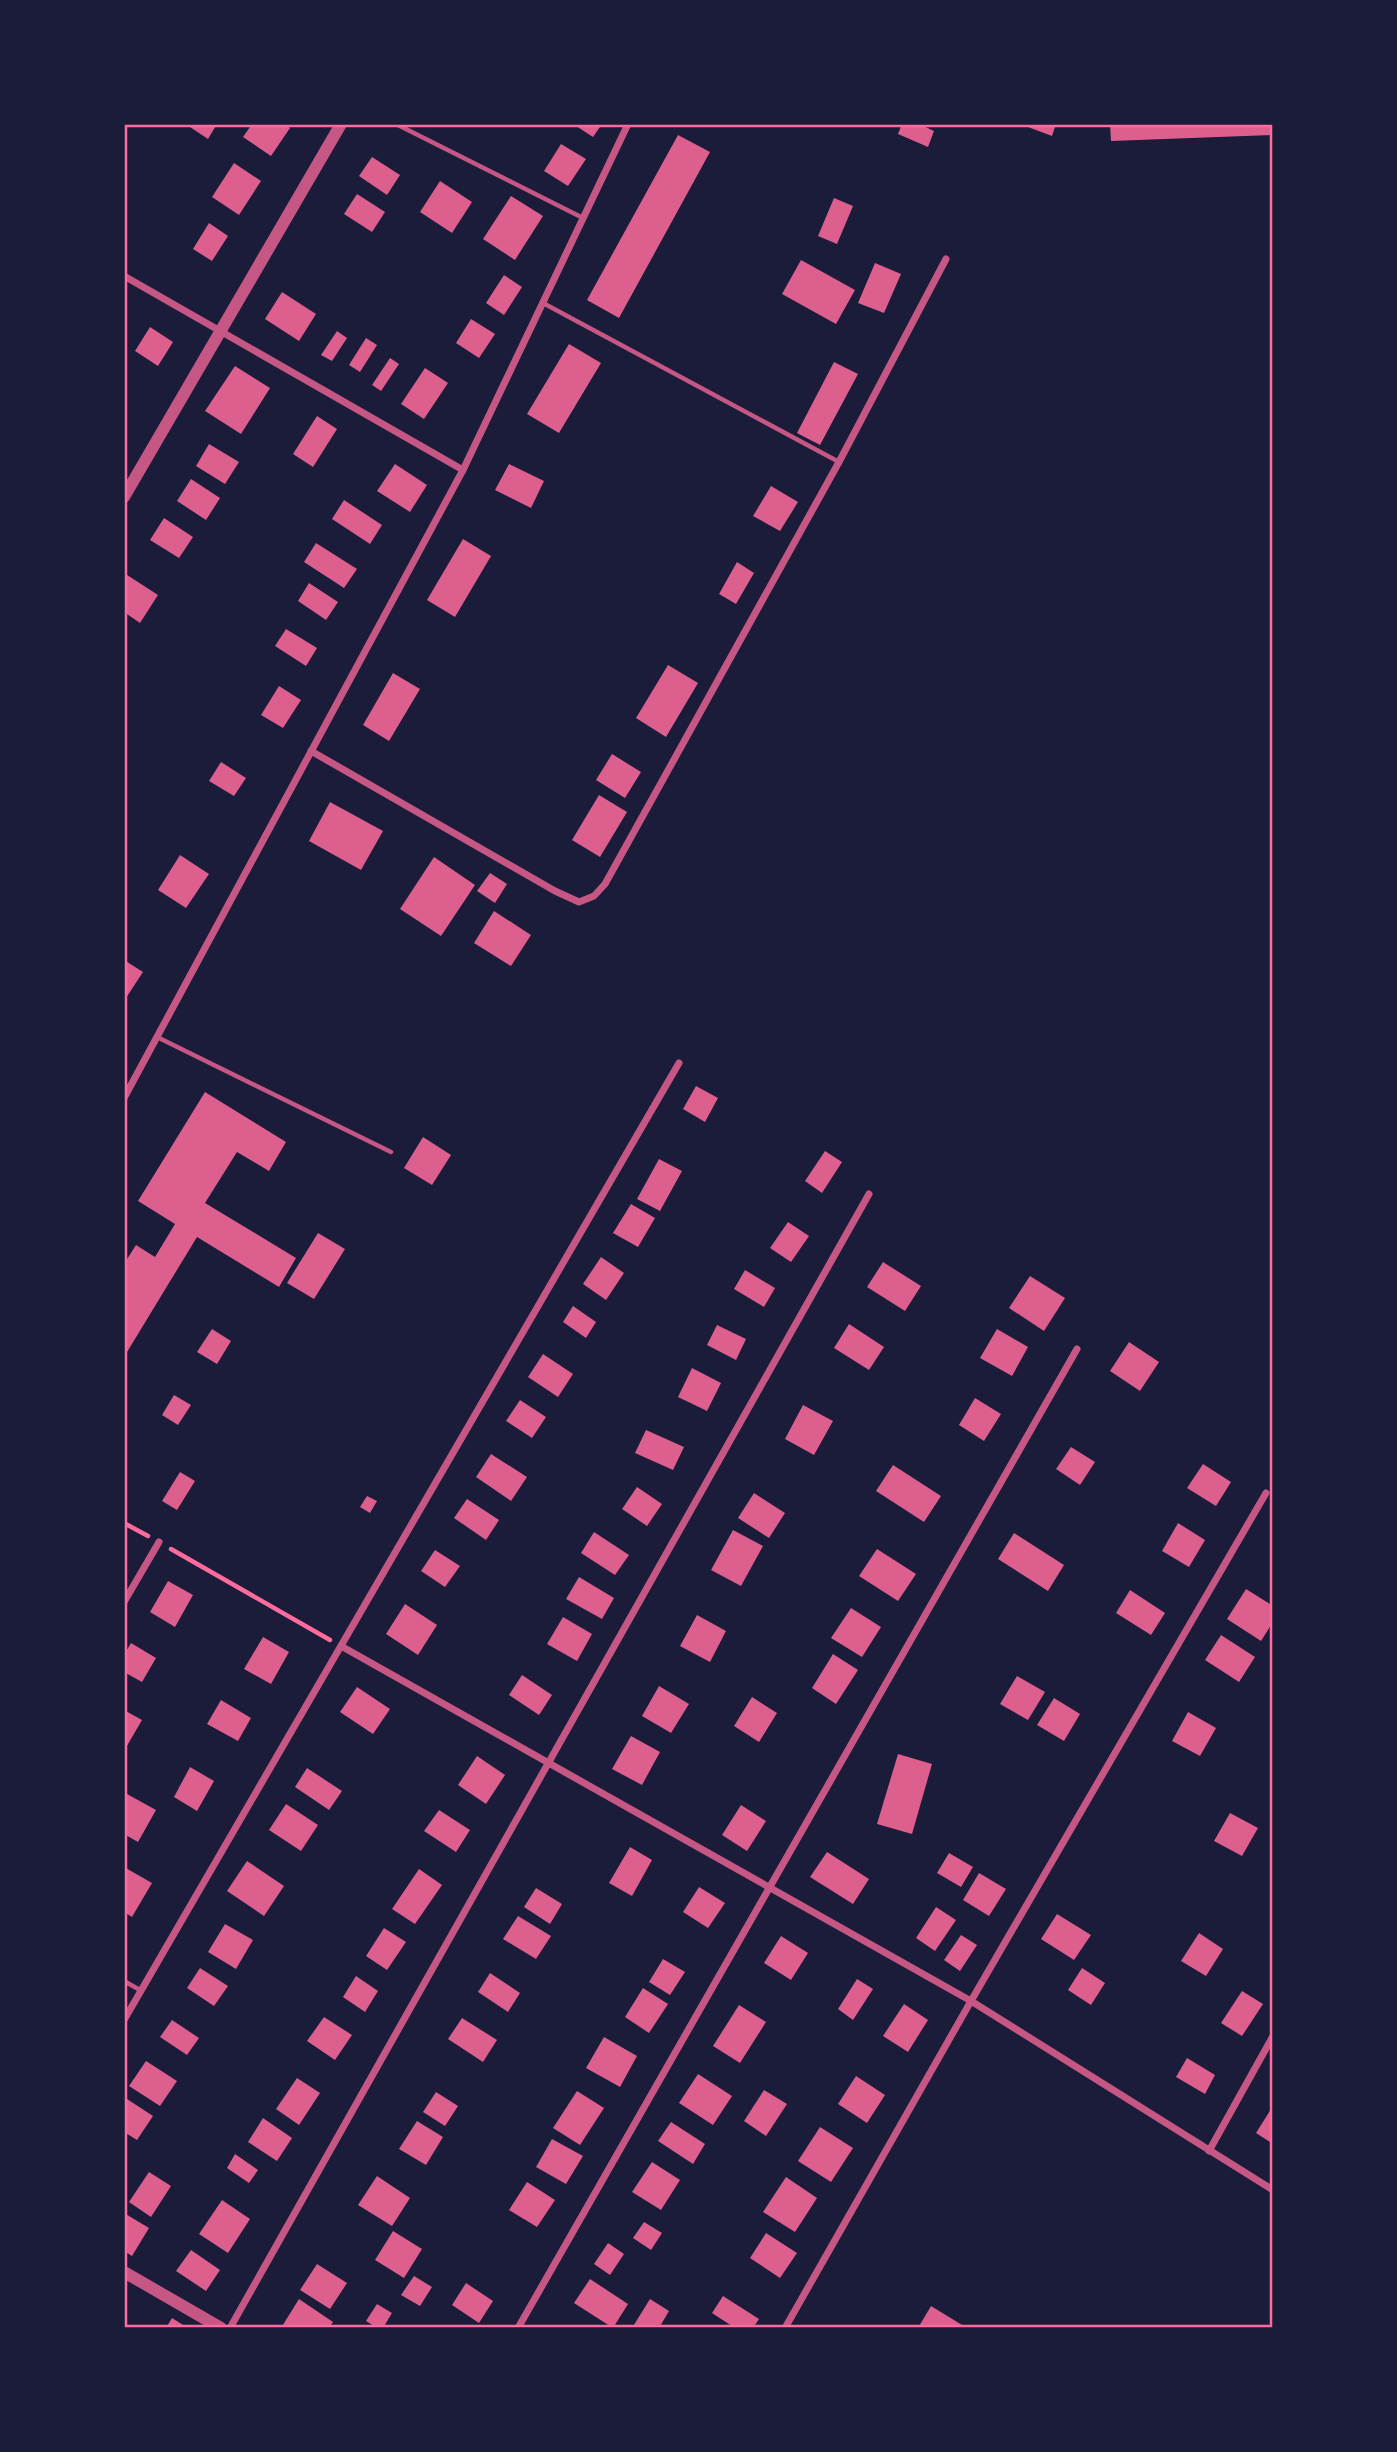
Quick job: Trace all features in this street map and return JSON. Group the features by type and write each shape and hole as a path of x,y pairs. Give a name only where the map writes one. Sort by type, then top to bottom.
{"street":[{"path":"124,497 341,124"},
{"path":"124,1098 463,470 628,124"},
{"path":"311,751 555,891 579,902 594,896 605,884 839,462 946,259"},
{"path":"124,276 463,470"},
{"path":"124,2020 679,1063"},
{"path":"230,2328 869,1195"},
{"path":"518,2328 1077,1349"},
{"path":"785,2328 1266,1493"},
{"path":"124,1602 159,1542"},
{"path":"341,1646 971,2001 1273,2190"},
{"path":"1209,2151 1273,2036"},
{"path":"124,2272 221,2328"}],"lane":[{"path":"396,124 584,218"},
{"path":"543,303 839,462"},
{"path":"157,1037 391,1152"},
{"path":"124,1981 141,1991"}],"path":[{"path":"124,1523 341,1646"}],"building":[{"path":"192,124 217,124 208,139 190,127"},
{"path":"252,124 285,124 290,128 271,156 243,137"},
{"path":"573,124 602,124 593,137"},
{"path":"902,124 919,124 934,131 928,147 898,134"},
{"path":"1020,124 1056,124 1052,136"},
{"path":"1110,124 1273,124 1273,135 1111,141"},
{"path":"678,135 710,152 619,318 587,300"},
{"path":"561,144 586,159 568,186 544,171"},
{"path":"372,157 400,175 387,195 359,176"},
{"path":"234,163 261,181 239,215 212,197"},
{"path":"440,181 472,202 452,233 420,212"},
{"path":"357,194 385,212 372,232 344,214"},
{"path":"511,196 543,216 515,260 483,239"},
{"path":"834,198 853,206 837,244 818,236"},
{"path":"209,223 228,236 212,261 193,249"},
{"path":"801,260 855,290 836,324 782,294"},
{"path":"875,263 901,274 884,313 858,303"},
{"path":"504,275 522,287 504,315 486,303"},
{"path":"282,292 316,314 299,341 265,319"},
{"path":"471,319 495,334 479,358 456,343"},
{"path":"150,327 173,342 158,366 135,351"},
{"path":"337,331 347,338 332,361 321,355"},
{"path":"366,338 377,345 360,372 349,365"},
{"path":"569,344 601,363 559,433 527,414"},
{"path":"390,358 399,364 381,391 372,385"},
{"path":"834,362 858,374 820,445 797,433"},
{"path":"235,366 270,388 241,434 205,411"},
{"path":"425,368 448,383 424,419 401,404"},
{"path":"317,416 337,429 313,467 293,454"},
{"path":"209,444 239,462 225,484 196,466"},
{"path":"395,464 427,485 410,512 377,491"},
{"path":"509,464 544,481 531,508 495,490"},
{"path":"191,479 220,498 206,520 177,501"},
{"path":"771,486 798,502 780,531 753,516"},
{"path":"344,500 382,525 370,544 332,519"},
{"path":"164,518 193,537 179,558 150,540"},
{"path":"463,539 491,556 455,617 427,600"},
{"path":"316,543 357,569 344,588 304,562"},
{"path":"737,562 754,573 736,604 719,594"},
{"path":"124,573 158,595 140,623 124,612"},
{"path":"309,583 338,602 326,620 298,601"},
{"path":"286,629 317,648 306,666 275,646"},
{"path":"668,665 698,683 666,737 636,718"},
{"path":"393,673 420,689 389,741 363,725"},
{"path":"279,686 301,700 283,728 261,715"},
{"path":"612,754 641,772 625,798 596,780"},
{"path":"221,762 246,778 234,796 209,781"},
{"path":"599,795 627,812 600,857 572,840"},
{"path":"330,802 383,831 361,870 309,841"},
{"path":"180,855 209,874 186,908 158,890"},
{"path":"434,857 475,885 441,936 400,909"},
{"path":"490,873 507,884 495,903 477,891"},
{"path":"494,911 531,935 511,966 474,943"},
{"path":"124,960 143,972 124,1001"},
{"path":"696,1086 718,1098 705,1122 683,1109"},
{"path":"205,1092 286,1142 269,1171 237,1152 205,1203 296,1258 279,1287 197,1237 124,1357 124,1264 136,1245 155,1257 175,1224 138,1201"},
{"path":"423,1137 451,1155 432,1185 404,1168"},
{"path":"825,1151 842,1162 822,1193 805,1181"},
{"path":"659,1159 682,1171 660,1211 637,1199"},
{"path":"631,1204 655,1218 638,1247 613,1233"},
{"path":"788,1222 809,1236 791,1262 770,1248"},
{"path":"318,1233 345,1249 314,1299 287,1283"},
{"path":"601,1257 624,1273 606,1300 583,1284"},
{"path":"883,1262 921,1286 905,1311 867,1287"},
{"path":"745,1270 775,1288 764,1307 734,1289"},
{"path":"1030,1276 1065,1298 1044,1331 1009,1308"},
{"path":"573,1306 596,1322 586,1338 563,1322"},
{"path":"849,1324 884,1347 869,1370 834,1348"},
{"path":"717,1325 746,1339 736,1360 707,1345"},
{"path":"212,1329 231,1341 217,1364 197,1352"},
{"path":"997,1329 1028,1347 1012,1376 980,1358"},
{"path":"1129,1342 1159,1362 1140,1391 1110,1371"},
{"path":"543,1354 573,1374 558,1397 528,1377"},
{"path":"692,1368 721,1383 707,1411 678,1397"},
{"path":"174,1395 191,1405 178,1425 162,1415"},
{"path":"975,1398 1001,1414 984,1441 959,1425"},
{"path":"520,1400 546,1417 532,1438 506,1421"},
{"path":"803,1405 833,1421 814,1455 785,1439"},
{"path":"646,1430 684,1447 673,1470 635,1453"},
{"path":"1071,1447 1095,1462 1080,1485 1056,1469"},
{"path":"491,1454 527,1477 511,1501 476,1477"},
{"path":"1203,1464 1231,1482 1216,1506 1187,1488"},
{"path":"893,1465 941,1496 924,1522 876,1491"},
{"path":"180,1472 195,1481 177,1510 162,1501"},
{"path":"637,1487 662,1504 647,1526 622,1509"},
{"path":"754,1493 785,1513 769,1538 738,1518"},
{"path":"367,1496 377,1501 370,1513 360,1507"},
{"path":"467,1499 499,1520 486,1540 454,1518"},
{"path":"1178,1523 1205,1540 1189,1567 1162,1551"},
{"path":"733,1530 763,1546 741,1586 711,1570"},
{"path":"594,1532 629,1555 615,1575 581,1553"},
{"path":"1014,1533 1064,1565 1048,1591 998,1559"},
{"path":"877,1549 916,1574 898,1601 859,1576"},
{"path":"435,1550 460,1566 445,1587 421,1571"},
{"path":"579,1577 614,1598 602,1619 566,1599"},
{"path":"168,1581 193,1595 175,1627 150,1612"},
{"path":"1246,1589 1273,1606 1273,1622 1261,1641 1227,1619"},
{"path":"1130,1590 1165,1613 1151,1635 1116,1613"},
{"path":"405,1604 437,1625 418,1655 386,1634"},
{"path":"851,1608 881,1627 862,1657 831,1638"},
{"path":"697,1615 726,1631 710,1662 680,1646"},
{"path":"563,1617 592,1634 577,1661 547,1644"},
{"path":"1221,1635 1255,1657 1239,1682 1205,1660"},
{"path":"263,1637 289,1652 271,1684 244,1669"},
{"path":"131,1643 156,1658 142,1682 124,1672 124,1655"},
{"path":"833,1654 858,1670 836,1704 812,1688"},
{"path":"522,1675 552,1695 539,1715 509,1695"},
{"path":"1017,1676 1045,1692 1028,1720 1000,1704"},
{"path":"659,1686 689,1704 671,1733 642,1716"},
{"path":"357,1687 390,1709 373,1734 340,1712"},
{"path":"752,1697 777,1713 759,1742 734,1726"},
{"path":"1054,1698 1080,1714 1064,1741 1037,1725"},
{"path":"221,1700 251,1718 238,1741 207,1724"},
{"path":"124,1710 142,1720 124,1751"},
{"path":"1188,1712 1216,1728 1200,1756 1172,1741"},
{"path":"631,1736 660,1752 642,1785 612,1769"},
{"path":"898,1754 932,1764 912,1834 877,1824"},
{"path":"477,1756 505,1775 486,1804 458,1785"},
{"path":"190,1767 214,1781 197,1811 174,1797"},
{"path":"307,1768 342,1791 329,1810 295,1787"},
{"path":"127,1794 156,1810 138,1842 124,1834 124,1799"},
{"path":"286,1804 318,1825 301,1851 269,1830"},
{"path":"741,1805 766,1821 747,1851 722,1835"},
{"path":"439,1810 470,1830 456,1852 424,1831"},
{"path":"1230,1813 1258,1828 1242,1856 1214,1841"},
{"path":"630,1847 652,1860 632,1896 609,1883"},
{"path":"827,1852 869,1879 853,1904 810,1877"},
{"path":"949,1853 973,1867 961,1887 937,1873"},
{"path":"247,1861 284,1886 264,1916 227,1891"},
{"path":"124,1867 152,1883 132,1917 124,1912"},
{"path":"419,1869 442,1885 415,1924 392,1909"},
{"path":"979,1873 1006,1889 989,1916 963,1900"},
{"path":"699,1887 725,1903 708,1928 683,1912"},
{"path":"536,1888 562,1904 550,1924 524,1907"},
{"path":"936,1907 956,1920 935,1951 916,1938"},
{"path":"1057,1914 1091,1935 1074,1960 1041,1939"},
{"path":"518,1916 551,1936 536,1959 503,1939"},
{"path":"225,1924 253,1940 236,1969 208,1952"},
{"path":"384,1928 406,1942 387,1970 366,1956"},
{"path":"1199,1933 1223,1949 1206,1976 1181,1961"},
{"path":"961,1935 977,1945 960,1971 944,1960"},
{"path":"781,1936 808,1953 791,1980 764,1963"},
{"path":"663,1959 685,1972 670,1995 649,1982"},
{"path":"200,1968 228,1986 214,2006 187,1988"},
{"path":"1082,1968 1105,1983 1091,2005 1068,1990"},
{"path":"490,1973 520,1993 508,2012 478,1992"},
{"path":"356,1976 378,1991 365,2012 343,1997"},
{"path":"857,1979 873,1989 853,2020 838,2009"},
{"path":"643,1988 668,2004 649,2033 625,2017"},
{"path":"1242,1991 1263,2004 1242,2036 1221,2023"},
{"path":"904,2004 928,2020 908,2052 883,2036"},
{"path":"739,2005 766,2022 740,2063 713,2046"},
{"path":"324,2017 352,2035 335,2060 307,2041"},
{"path":"462,2018 497,2040 483,2062 448,2039"},
{"path":"172,2020 199,2038 187,2055 160,2037"},
{"path":"604,2037 637,2056 620,2087 586,2068"},
{"path":"1187,2058 1215,2075 1205,2094 1176,2077"},
{"path":"146,2061 177,2081 160,2106 129,2086"},
{"path":"698,2074 732,2096 713,2125 679,2103"},
{"path":"856,2076 885,2095 867,2123 838,2104"},
{"path":"297,2078 320,2093 299,2125 276,2109"},
{"path":"764,2090 787,2104 766,2136 744,2121"},
{"path":"577,2091 604,2108 580,2145 553,2128"},
{"path":"436,2092 458,2106 445,2126 423,2112"},
{"path":"124,2097 153,2116 137,2140 124,2132"},
{"path":"1273,2106 1273,2144 1256,2133"},
{"path":"263,2118 292,2138 277,2161 248,2142"},
{"path":"417,2121 443,2137 426,2165 399,2149"},
{"path":"671,2122 705,2144 693,2164 658,2141"},
{"path":"820,2127 853,2148 831,2182 798,2161"},
{"path":"552,2139 583,2156 566,2184 536,2167"},
{"path":"235,2154 258,2170 249,2183 227,2168"},
{"path":"652,2162 680,2180 661,2210 632,2192"},
{"path":"149,2172 171,2186 151,2217 129,2202"},
{"path":"377,2176 410,2198 392,2226 358,2205"},
{"path":"786,2177 817,2198 795,2232 763,2212"},
{"path":"527,2182 555,2200 537,2227 509,2210"},
{"path":"222,2200 250,2219 228,2253 199,2234"},
{"path":"124,2213 149,2228 132,2256 124,2251"},
{"path":"644,2222 662,2233 651,2250 633,2238"},
{"path":"393,2231 422,2249 404,2278 375,2260"},
{"path":"766,2233 797,2253 780,2278 750,2258"},
{"path":"608,2243 624,2254 610,2275 594,2264"},
{"path":"191,2250 220,2270 206,2291 176,2271"},
{"path":"317,2264 347,2283 330,2309 300,2290"},
{"path":"414,2276 432,2287 420,2306 401,2295"},
{"path":"590,2279 628,2304 613,2328 574,2303"},
{"path":"466,2283 493,2301 479,2323 452,2305"},
{"path":"723,2296 759,2319 753,2328 735,2328 712,2313"},
{"path":"299,2299 333,2322 329,2328 281,2328"},
{"path":"650,2299 669,2311 659,2328 632,2328"},
{"path":"377,2304 392,2313 383,2328 377,2328 366,2321"},
{"path":"931,2306 967,2328 918,2328"},
{"path":"172,2318 188,2328 166,2328"}]}
